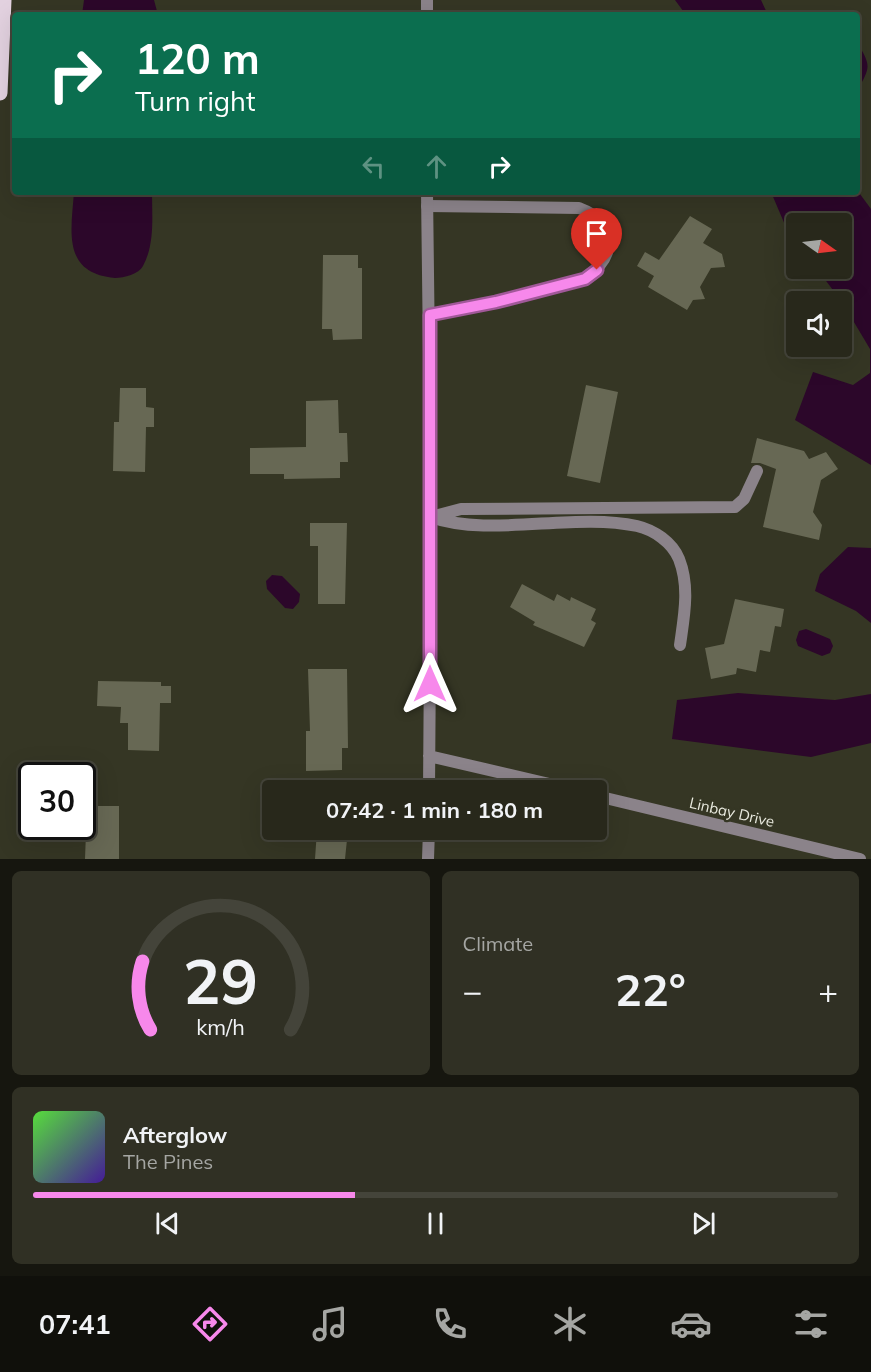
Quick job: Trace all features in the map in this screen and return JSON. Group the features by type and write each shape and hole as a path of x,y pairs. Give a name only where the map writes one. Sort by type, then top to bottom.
{"main road":[{"path":"0,93 3,0"}],"street":[{"path":"427,195 431,517 429,780"},
{"path":"428,206 579,208 592,213 604,222 609,244 605,259 597,270 585,279 496,302 430,315"},
{"path":"431,517 461,508 735,507 744,499 757,471"},
{"path":"431,517 459,524 592,523 636,526 653,532 668,543 679,557 685,581 686,600 680,645"},
{"path":"429,756 532,780"},
{"name":"Linbay Drive","path":"607,798 860,859"},
{"path":"428,859 429,840"}],"shaded area":[{"path":"84,0 154,0 157,12 82,12"},
{"path":"675,0 761,0 767,12 684,12"},
{"path":"860,47 868,66 860,85"},
{"path":"860,194 871,209 871,465 795,420 813,372 853,385 870,373 870,349 852,319 852,291 834,291 825,279 852,279 852,213 786,213 786,227 772,195"},
{"path":"74,195 152,195 151,239 147,257 138,271 127,276 115,278 98,275 86,268 78,259 74,248 72,222"},
{"path":"848,547 871,548 871,623 856,611 815,591 820,574"},
{"path":"272,575 282,576 300,594 299,602 293,609 285,608 267,589 266,581"},
{"path":"806,629 830,639 833,646 830,653 822,656 798,646 796,640 799,631"},
{"path":"738,693 835,700 871,694 871,743 811,757 672,739 677,700"}],"building":[{"path":"690,216 712,229 703,243 722,254 725,267 711,268 700,287 705,299 693,300 687,310 648,287 654,276 637,266 645,252 659,260"},
{"path":"323,255 358,255 358,268 362,268 362,339 333,340 332,329 322,329"},
{"path":"586,385 618,392 600,483 567,476"},
{"path":"120,388 146,388 146,407 154,408 154,427 146,427 145,472 113,471 114,422 119,422"},
{"path":"338,400 339,433 347,433 348,462 340,462 340,478 284,479 284,474 250,474 250,448 306,447 306,401"},
{"path":"757,438 804,451 809,459 826,452 838,469 821,480 813,512 822,525 819,540 763,527 776,469 760,463 751,463"},
{"path":"310,523 347,523 345,604 318,604 318,546 310,546"},
{"path":"522,584 554,601 557,594 570,601 571,597 596,609 591,620 596,623 584,647 533,625 535,622 510,607"},
{"path":"735,599 784,609 781,627 775,626 770,652 760,650 756,672 737,668 736,674 711,679 705,648 724,644"},
{"path":"308,669 347,669 348,748 342,748 342,770 306,771 306,731 310,731"},
{"path":"98,681 161,682 161,686 171,686 171,703 160,703 159,751 128,750 128,723 120,723 121,707 97,706"},
{"path":"96,806 119,806 119,859 85,859 86,840 96,840"},
{"path":"316,840 347,840 345,859 315,859"}],"route":[{"path":"430,684 430,315 496,302 585,279 597,270"}]}
